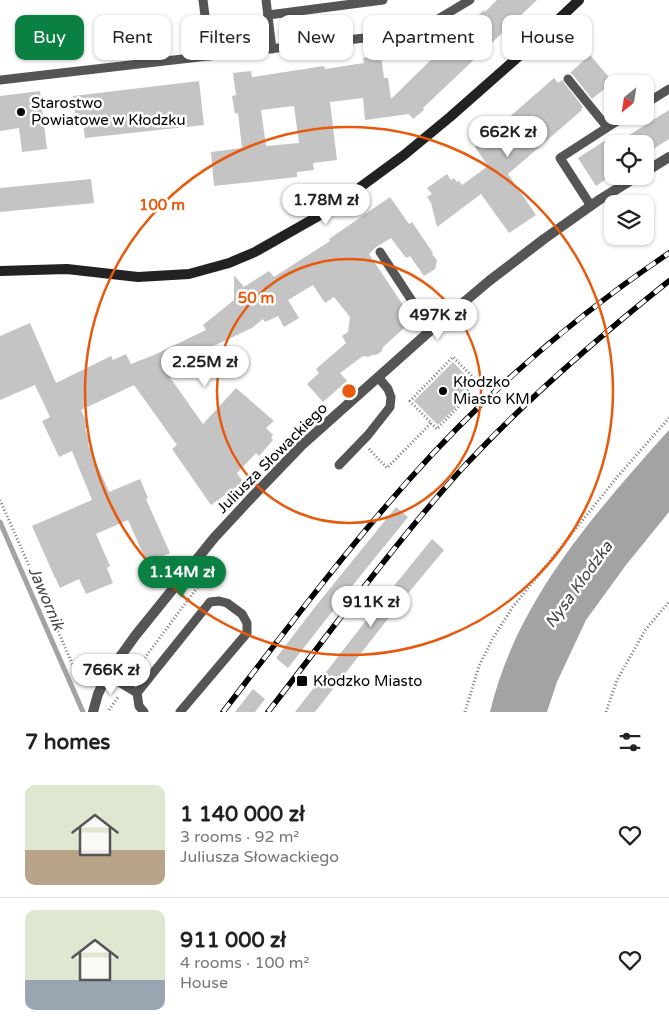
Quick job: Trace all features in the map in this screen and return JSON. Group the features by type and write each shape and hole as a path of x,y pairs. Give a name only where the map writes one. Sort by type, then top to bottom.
{"main road":[{"path":"0,271 67,269 138,276 189,274 229,263 256,252 315,218 404,155 520,56 579,0"}],"street":[{"path":"654,167 669,158"},
{"name":"Juliusza Słowackiego","path":"93,711 98,694 108,675 135,636 214,538 302,445 489,281 544,239 624,185"}],"lane":[{"path":"203,0 205,15"},
{"path":"266,0 268,15 383,0"},
{"path":"269,49 399,34 428,24 470,0"},
{"path":"269,24 272,49"},
{"path":"0,80 181,59"},
{"path":"568,79 608,127"},
{"path":"654,98 669,89"},
{"path":"591,206 560,158 611,125"},
{"path":"380,252 432,330"},
{"path":"339,465 384,417 390,408 391,397 388,389 378,378"},
{"path":"144,712 139,706 137,693 210,602 219,601 227,603 242,614 247,624 247,632 180,712"},
{"path":"108,675 137,693"}],"path":[{"path":"453,357 477,381 457,401 461,404 437,429 431,423 410,400 453,357"},
{"path":"465,712 478,666 512,608 618,476 669,418"},
{"path":"362,441 387,468 431,423"},
{"path":"0,500 75,670 98,694"},
{"path":"108,712 211,569 220,552"},
{"path":"606,712 617,680 631,655 646,629 669,602"}],"water":[{"name":"Nysa Kłodzka","path":"669,430 669,512 626,565 586,620 557,682 547,712 490,712 502,671 519,633 539,596 587,526 613,493"}],"building":[{"path":"497,0 537,0 521,15 502,15 502,33 492,43 492,15 479,15 484,10 485,12"},
{"path":"592,57 607,75 604,75 604,89 592,99 570,73 584,60 592,60"},
{"path":"363,60 382,60 384,78 388,78 391,99 431,60 474,60 413,119 409,114 365,120 363,98 330,102 337,160 313,163 314,170 297,172 297,177 214,186 211,152 242,148 238,113 235,114 232,96 236,95 233,73 251,71 252,77 324,66 325,69 364,63","holes":["294,106 299,143 266,146 261,110"]},
{"path":"554,78 558,83 562,80 583,107 582,110 508,174 536,215 509,233 481,194 437,227 431,203 427,197 432,194 427,188 447,174 451,180 454,178 462,185 488,166 475,147"},
{"path":"199,81 204,125 85,138 83,123 76,124 73,96"},
{"name":"Starostwo Powiatowe w Kłodzku","path":"40,91 47,149 22,152 19,128 0,131 0,96"},
{"path":"669,110 669,139 654,148 654,135 629,135 645,125 654,125 654,119"},
{"path":"604,141 604,180 596,186 578,158"},
{"path":"91,179 94,203 0,212 0,188"},
{"path":"390,197 409,224 412,222 433,253 437,260 435,269 424,276 410,256 406,258 391,238 376,247 369,254 413,320 383,347 382,351 376,355 363,356 340,373 347,381 323,402 307,384 319,373 316,369 346,343 342,336 348,332 350,317 334,297 325,303 313,285 288,300 299,318 284,327 278,316 265,322 263,319 252,328 164,369 203,424 236,388 274,421 266,428 273,435 271,438 273,440 259,456 256,453 237,473 243,482 211,505 172,449 177,445 134,385 81,410 89,427 85,429 90,442 88,444 109,492 140,479 148,498 146,499 170,553 147,563 128,520 96,534 110,566 107,568 113,583 86,594 79,579 60,588 32,526 92,500 72,451 59,457 42,421 50,417 35,385 0,400 0,336 30,323 56,383 111,356 113,360 126,354 131,364 206,330 203,325 234,300 234,275 244,287 269,271 274,277 330,241 329,239"},
{"name":"Kłodzko Miasto KM","path":"453,362 472,382 452,402 457,406 438,425 414,401"},
{"path":"396,507 408,517 288,668 276,658"},
{"path":"432,539 444,550 315,712 295,712 368,618"},
{"path":"253,689 265,699 255,712 235,712"}],"waterway":[{"name":"Jawornik","path":"0,522 83,712"}],"railway":[{"path":"223,712 336,566 436,450 498,389 564,331 669,253"},
{"path":"268,712 385,560 483,446 560,372 669,281"}],"place":[{"name":"Starostwo Powiatowe w Kłodzku","path":"21,112"},
{"name":"Kłodzko Miasto KM","path":"443,391"},
{"name":"Kłodzko Miasto","path":"302,681"}]}
